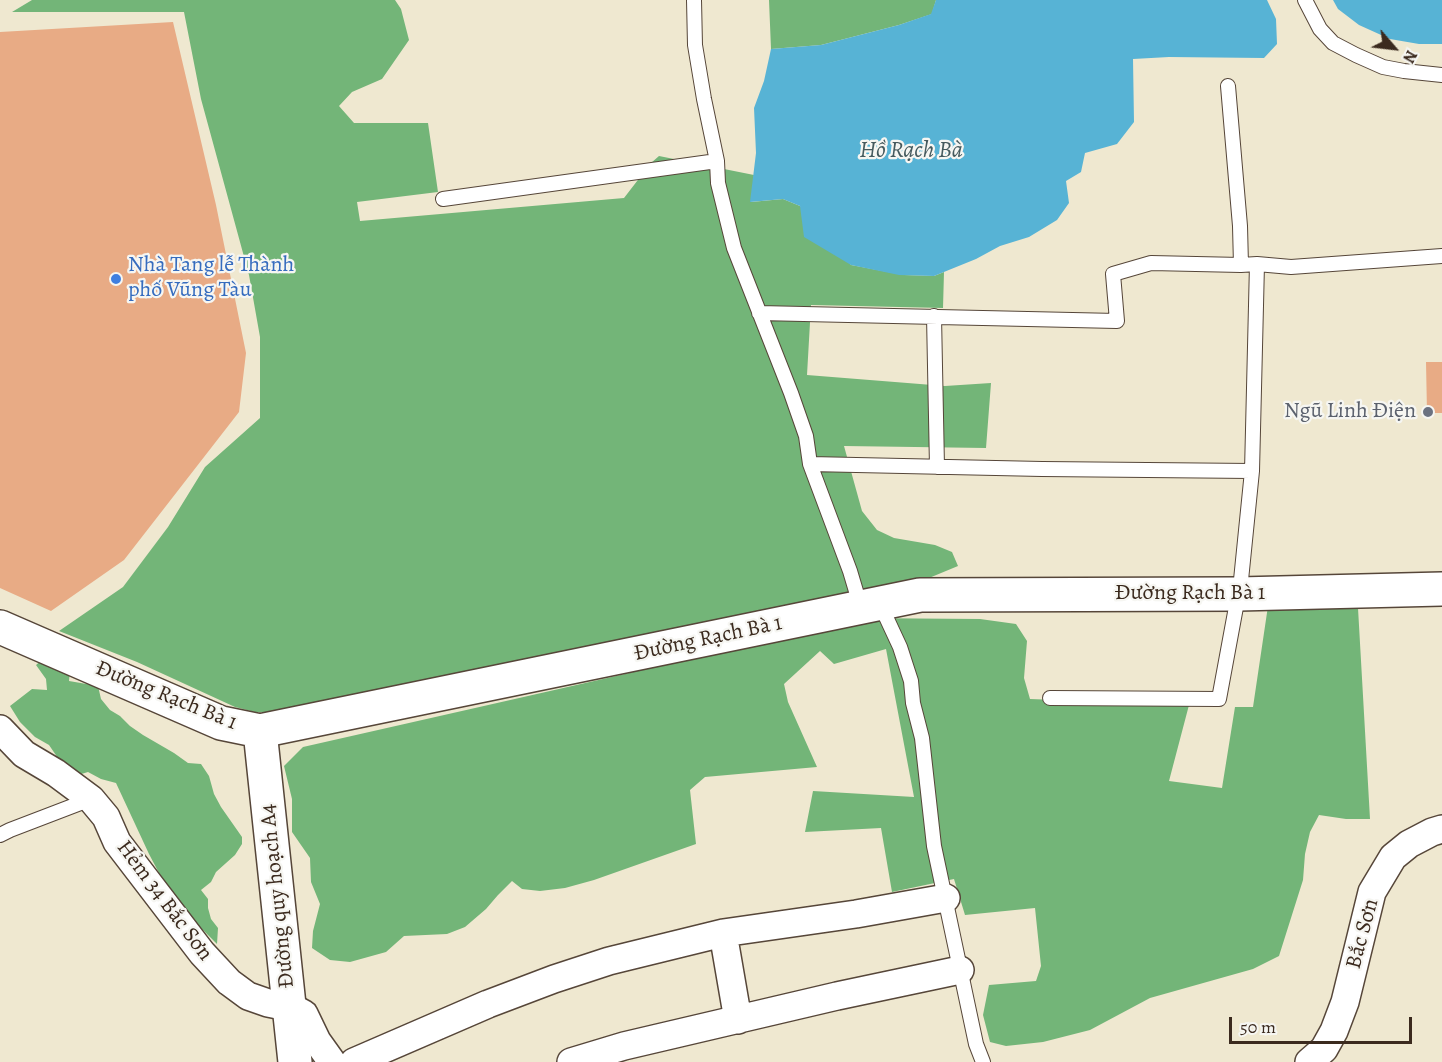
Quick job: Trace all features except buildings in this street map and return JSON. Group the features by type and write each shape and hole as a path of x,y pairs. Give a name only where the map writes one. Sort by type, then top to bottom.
{"street":[{"name":"Đường Rạch Bà 1","path":"0,627 222,723 260,731 920,596 1442,590"},
{"name":"Hẻm 34 Bắc Sơn","path":"0,729 24,754 56,773 91,799 106,817 117,843 201,953 229,982 248,996 268,1004 290,1008"},
{"name":"Đường quy hoạch A4","path":"260,731 295,1062"},
{"name":"Bắc Sơn","path":"1309,1062 1324,1049 1345,1002 1372,892 1393,858 1409,844 1442,829"},
{"path":"354,1062 488,1004 609,961 723,933 856,914 946,898"},
{"path":"723,933 738,1020"},
{"path":"571,1062 624,1046 960,970"},
{"path":"290,1008 304,1014 317,1041 332,1062"}],"lane":[{"path":"694,0 695,45 717,161 718,183 734,248 791,393 806,436 810,464 850,571 870,606 900,647 911,681 913,703 922,738 934,846 976,1044 983,1062"},
{"path":"1305,0 1320,29 1333,43 1383,66 1442,75"},
{"path":"1228,86 1240,226 1241,265"},
{"path":"443,199 717,161"},
{"path":"759,313 1117,321 1113,274 1151,263 1257,264 1292,267 1442,256"},
{"path":"1050,698 1219,699 1239,594 1252,471 1257,264"},
{"path":"934,316 937,467"},
{"path":"810,464 1252,471"},
{"path":"0,836 91,799"}],"green space":[{"path":"32,0 395,0 401,9 409,40 382,79 352,92 339,106 354,123 428,123 438,192 357,202 360,221 624,198 659,156 754,175 751,202 783,199 800,206 851,265 904,275 934,276 944,272 943,308 811,305 807,375 945,386 991,383 986,448 844,446 862,511 877,530 894,538 935,545 952,552 958,566 929,578 844,605 736,617 279,712 255,712 235,707 137,662 59,631 123,587 168,527 205,467 260,418 260,337 249,275 201,99 184,12 12,12"},
{"path":"769,0 936,0 932,14 899,25 821,45 771,49"},
{"path":"1268,606 1358,608 1370,819 1346,819 1319,815 1310,832 1303,880 1279,956 1253,969 1150,998 1090,1030 1043,1042 1006,1046 990,1042 983,1015 989,985 1036,981 1041,966 1035,908 965,915 954,879 892,892 881,828 805,832 813,791 914,797 886,649 834,664 820,651 784,684 788,702 817,767 705,777 690,790 696,844 565,888 540,891 522,889 512,881 486,909 465,927 447,934 404,936 386,952 350,962 330,960 312,948 313,931 320,904 311,882 310,858 292,832 292,799 284,766 303,747 625,674 853,618 980,619 1016,624 1027,641 1024,678 1030,699 1189,705 1169,781 1222,788 1235,707 1253,707"},
{"path":"43,659 70,669 69,681 98,686 101,699 110,710 143,735 188,763 201,764 209,776 214,794 221,807 242,837 242,844 235,855 201,890 208,899 211,919 218,928 217,944 196,923 159,873 116,783 88,772 78,775 62,764 49,745 35,737 20,722 10,706 32,689 47,690 46,679 36,665"}],"water":[{"name":"Hồ Rạch Bà","path":"936,0 1267,0 1276,19 1277,44 1264,58 1133,59 1134,122 1117,144 1085,153 1081,172 1066,181 1069,203 1057,220 1029,237 1000,246 976,259 934,276 899,275 851,265 804,237 800,206 783,199 750,202 756,153 754,108 764,81 771,49 821,45 899,25 931,14"},
{"path":"1333,0 1442,0 1442,44 1419,44 1390,39 1359,25 1338,9"}],"place":[{"name":"Nhà Tang lễ Thành phố Vũng Tàu","path":"116,279"},
{"name":"Ngũ Linh Điện","path":"1428,412"}]}
